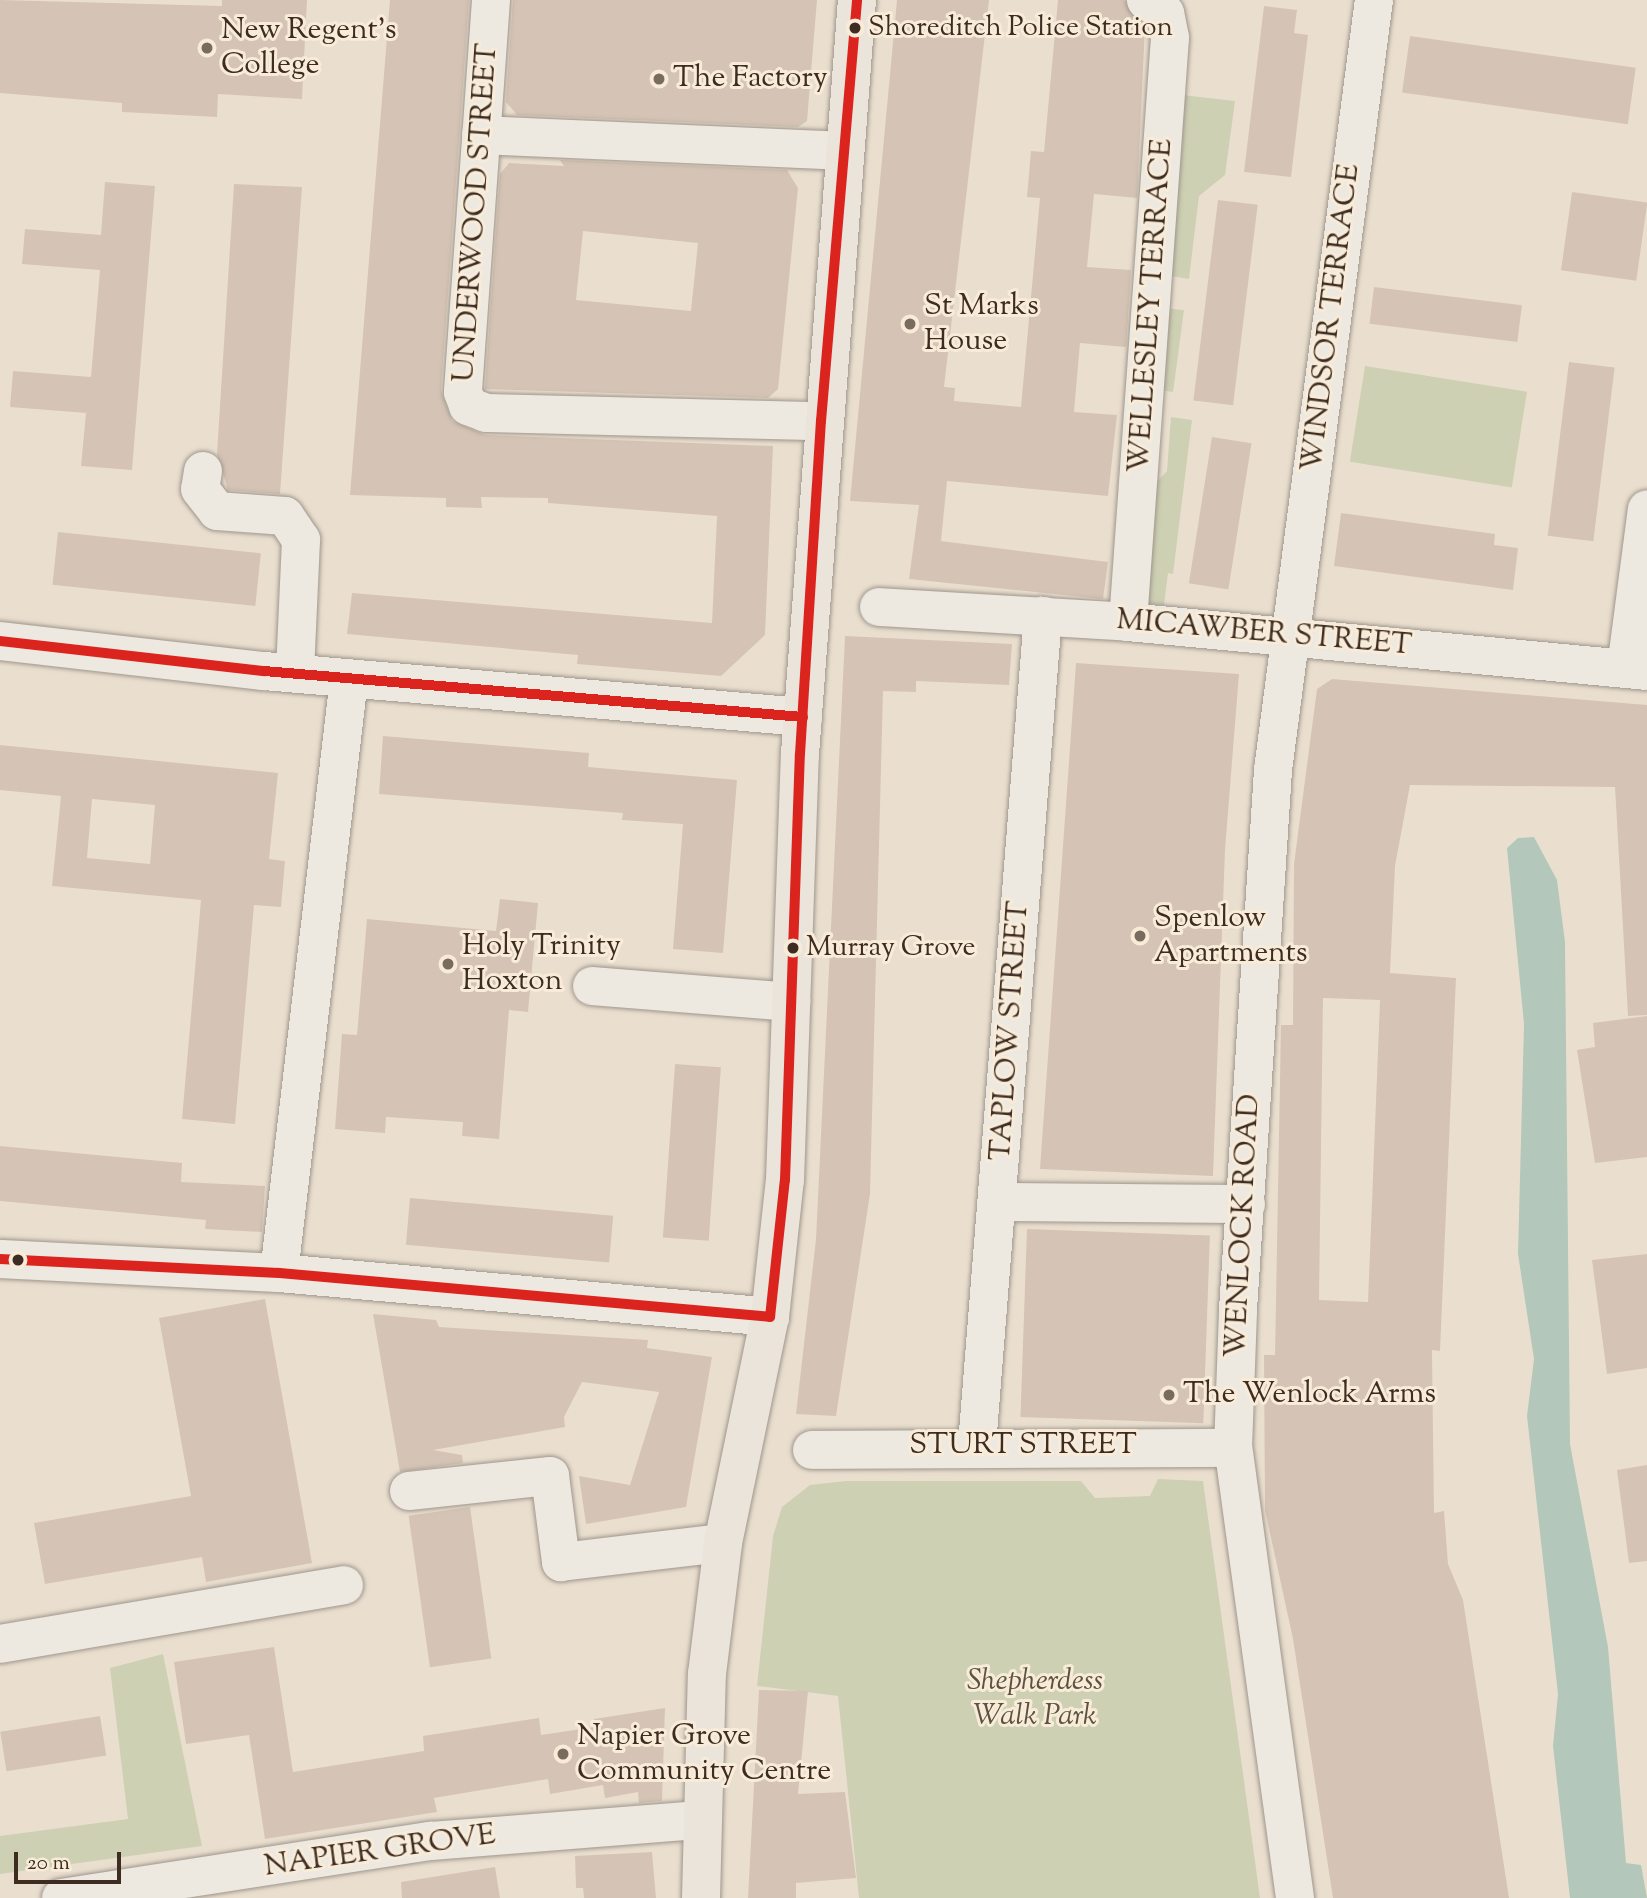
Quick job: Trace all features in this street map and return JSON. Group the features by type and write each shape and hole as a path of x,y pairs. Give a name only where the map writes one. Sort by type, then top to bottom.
{"main road":[{"path":"701,1898 700,1819 707,1674 723,1542 770,1317 785,1180 803,717 821,421 856,0"}],"street":[{"name":"UNDERWOOD STREET","path":"491,0 463,392 468,407 485,414 821,421"},
{"name":"WELLESLEY TERRACE","path":"1128,622 1170,38 1165,13 1146,0"},
{"name":"WINDSOR TERRACE","path":"1293,636 1374,0"},
{"path":"481,135 845,151"},
{"path":"203,471 200,489 217,511 285,516 301,540 295,673"},
{"path":"1636,669 1647,509"},
{"name":"MICAWBER STREET","path":"879,607 1128,622 1636,669"},
{"name":"TAPLOW STREET","path":"977,1445 1043,616"},
{"name":"WENLOCK ROAD","path":"1293,636 1264,867 1233,1448 1295,1898"},
{"path":"0,640 349,679 803,717"},
{"path":"279,1273 349,679"},
{"path":"592,986 791,1002"},
{"path":"998,1202 1246,1204"},
{"path":"0,1259 279,1273 770,1317"},
{"name":"STURT STREET","path":"812,1450 977,1445 1233,1448"},
{"path":"409,1491 550,1476 561,1562 723,1542"},
{"path":"0,1644 344,1585"},
{"name":"NAPIER GROVE","path":"61,1898 159,1891 405,1845 700,1819"}],"green space":[{"path":"1182,95 1235,101 1225,175 1199,196 1189,279 1165,275"},
{"path":"1162,308 1184,310 1173,392 1154,389"},
{"path":"1365,366 1527,392 1512,487 1350,462"},
{"path":"1171,417 1192,420 1173,574 1168,573 1164,605 1136,603 1149,490 1167,471"},
{"name":"Shepherdess Walk Park","path":"1158,1479 1203,1481 1260,1898 859,1898 838,1696 757,1686 773,1536 782,1507 810,1485 846,1481 1081,1481 1095,1498 1150,1496"},
{"path":"163,1654 202,1846 0,1874 0,1836 128,1819 110,1668"}],"shaded area":[{"path":"1534,837 1557,880 1565,942 1570,1444 1608,1647 1626,1863 1641,1865 1647,1898 1570,1898 1553,1746 1558,1694 1527,1416 1534,1359 1518,1254 1524,1024 1507,848 1518,838"}],"building":[{"path":"0,0 222,6 222,0 307,0 302,99 218,94 217,117 122,112 122,103 0,93"},
{"path":"390,0 469,0 441,390 452,421 485,435 773,446 765,635 721,676 577,664 578,655 347,634 352,593 712,623 717,516 548,503 548,498 481,497 482,508 446,507 446,498 350,495"},
{"name":"The Factory","path":"513,0 817,0 807,121 798,127 517,115 506,102"},
{"path":"897,0 989,0 944,387 955,388 954,401 1021,407 1040,198 1027,197 1031,151 1044,152 1058,0 1124,0 1145,26 1137,198 1094,194 1087,267 1131,270 1126,347 1080,343 1074,412 1117,415 1108,496 947,481 941,541 1108,562 1103,599 909,579 919,505 850,501"},
{"path":"1264,6 1297,10 1294,33 1308,35 1291,177 1244,172"},
{"path":"1410,36 1636,68 1628,124 1402,92"},
{"path":"560,160 787,170 798,188 778,389 768,398 485,389 500,174 509,163 564,166","holes":["583,231 698,243 691,311 576,300"]},
{"path":"105,182 155,186 132,470 81,466 86,413 10,407 13,371 91,377 100,270 22,264 25,229 101,235"},
{"path":"234,184 302,187 280,494 228,490 217,454"},
{"path":"1572,192 1647,203 1636,281 1561,270"},
{"path":"1218,200 1258,205 1233,405 1193,400"},
{"path":"1374,287 1522,305 1517,342 1369,324"},
{"path":"1569,362 1615,368 1593,541 1548,536"},
{"path":"1212,437 1252,443 1228,589 1189,583"},
{"path":"1341,513 1495,534 1494,545 1518,548 1513,590 1334,566"},
{"path":"58,532 261,553 255,606 52,585"},
{"path":"845,636 1012,644 1009,685 916,681 916,692 883,691 870,1194 836,1416 796,1414 816,1239"},
{"path":"1076,663 1239,674 1225,850 1213,1176 1040,1169"},
{"path":"1332,679 1647,705 1647,1015 1628,1016 1615,787 1410,785 1395,866 1390,973 1456,978 1440,1351 1432,1350 1434,1513 1444,1511 1448,1564 1463,1600 1509,1898 1333,1898 1293,1639 1265,1510 1264,1355 1275,1355 1281,1025 1293,1025 1294,864 1317,689","holes":["1323,998 1380,1000 1368,1302 1319,1300"]},
{"path":"383,736 589,753 588,767 737,780 723,953 673,949 683,824 622,820 623,813 379,794"},
{"path":"0,745 278,773 269,859 285,861 281,907 254,905 235,1124 182,1119 201,900 52,886 61,796 0,790","holes":["92,799 155,805 150,864 87,858"]},
{"path":"500,899 538,903 528,1012 509,1010 499,1139 462,1136 463,1122 386,1117 385,1133 335,1129 342,1034 357,1035 367,919 496,931"},
{"path":"1647,1016 1647,1157 1595,1163 1577,1050 1595,1047 1593,1023"},
{"path":"675,1064 721,1067 709,1241 663,1238"},
{"path":"0,1146 182,1163 181,1182 265,1186 262,1232 205,1229 206,1220 0,1201"},
{"path":"410,1198 613,1216 609,1263 406,1245"},
{"path":"1027,1229 1210,1235 1203,1423 1020,1417"},
{"path":"1647,1254 1647,1368 1607,1374 1592,1260"},
{"path":"265,1299 312,1563 206,1582 202,1557 45,1584 34,1523 191,1496 159,1318"},
{"path":"373,1314 436,1320 439,1327 648,1340 647,1348 712,1357 686,1507 586,1524 579,1476 630,1485 659,1392 582,1382 564,1417 565,1427 433,1450 462,1455 463,1463 400,1472"},
{"path":"1647,1465 1647,1561 1629,1563 1617,1470"},
{"path":"470,1507 491,1659 430,1667 409,1516"},
{"path":"274,1647 293,1772 424,1751 423,1736 539,1718 541,1735 595,1727 594,1719 665,1708 662,1801 639,1803 638,1792 605,1798 603,1785 550,1794 548,1779 434,1798 437,1812 265,1839 249,1735 186,1744 174,1662"},
{"path":"759,1690 808,1691 798,1794 845,1792 856,1878 796,1883 796,1898 748,1898"},
{"path":"100,1716 106,1756 7,1771 0,1732"},
{"path":"652,1852 656,1898 584,1898 583,1888 576,1888 575,1856"},
{"path":"495,1867 500,1898 402,1898 401,1882"}],"transit line":[{"path":"0,1259 279,1273 770,1317 785,1180 800,754 821,421 857,0"},
{"path":"0,641 264,671 803,717"}],"place":[{"name":"Shoreditch Police Station","path":"855,28"},
{"name":"New Regent's College","path":"207,48"},
{"name":"The Factory","path":"659,79"},
{"name":"St Marks House","path":"910,324"},
{"name":"Spenlow Apartments","path":"1140,936"},
{"name":"Murray Grove","path":"793,948"},
{"name":"Holy Trinity Hoxton","path":"448,964"},
{"name":"The Wenlock Arms","path":"1169,1395"},
{"name":"Napier Grove Community Centre","path":"563,1754"}]}
